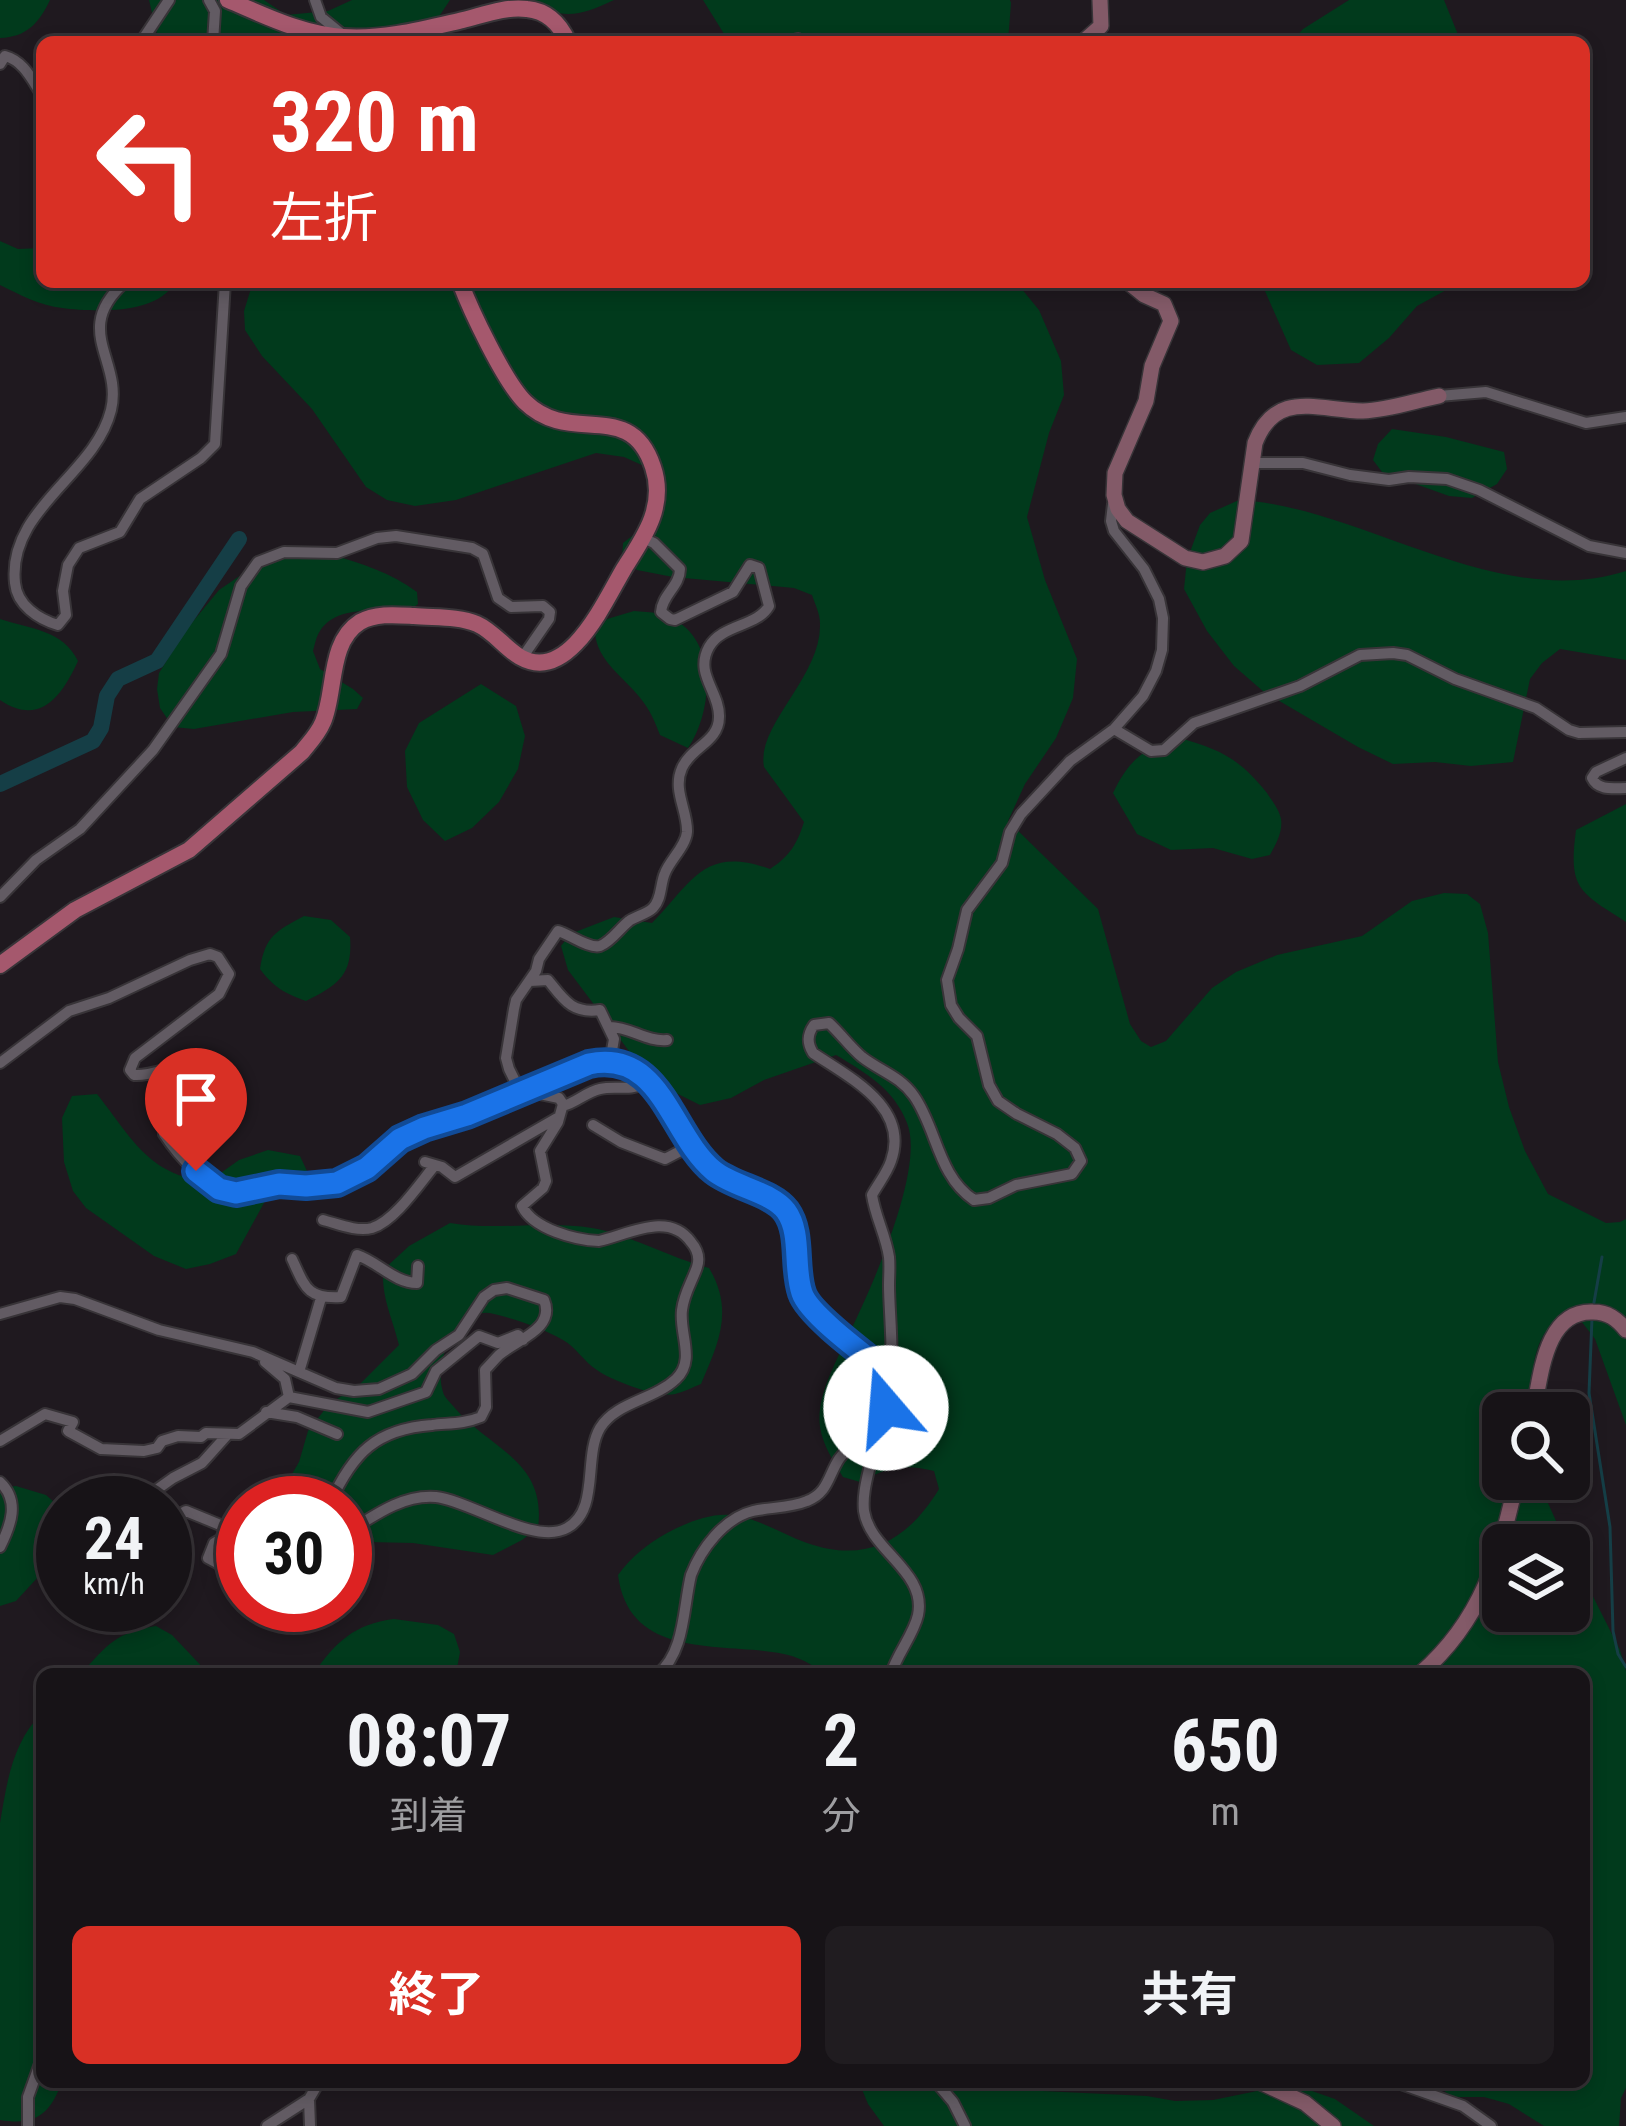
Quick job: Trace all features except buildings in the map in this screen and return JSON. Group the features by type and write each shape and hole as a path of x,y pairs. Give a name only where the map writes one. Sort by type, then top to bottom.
{"main road":[{"path":"228,0 306,32 337,36"},
{"path":"362,36 396,34 526,8 551,17 565,36"},
{"path":"0,964 75,910 189,850 302,752 325,718 340,649 353,627 365,619 399,616 478,624 522,658 540,664 569,653 643,538 658,506 653,467 643,443 629,430 561,423 526,403 512,386 462,288"}],"street":[{"path":"145,36 169,0"},
{"path":"209,0 215,11 213,36"},
{"path":"315,0 321,17 344,36"},
{"path":"1090,36 1101,26 1100,0"},
{"path":"0,64 5,56 13,58 36,86"},
{"path":"120,288 103,311 100,328 114,392 105,428 33,521 16,556 14,580 21,602 58,625 66,615 63,591 68,566 80,548 120,532 140,499 214,444 226,288"},
{"path":"666,1668 677,1650 695,1564 716,1534 741,1515 794,1506 821,1493 841,1456 874,1428 886,1408 890,1263 872,1195 890,1164 893,1133 887,1113 871,1092 813,1053 809,1033 814,1025 830,1023 860,1055 904,1084 955,1184 974,1200 1016,1185 1072,1174 1081,1161 1076,1148 1057,1134 998,1101 977,1036 951,1005 947,980 968,910 1002,863 1010,832 1070,761 1114,728 1143,696 1162,650 1163,618 1155,587 1111,521 1115,473 1146,401 1152,366 1171,321 1164,304 1135,288"},
{"path":"1114,495 1127,520 1185,558 1214,561 1241,541 1260,429 1286,408 1306,405 1369,411 1438,396 1486,392 1586,423 1626,417"},
{"path":"1252,463 1303,463 1350,476 1389,480 1447,479 1589,546 1626,553"},
{"path":"0,897 36,860 80,829 153,750 221,654 241,586 258,562 270,555 337,553 396,536 472,548 483,554 498,598 511,607 543,606 550,612 522,658"},
{"path":"372,1518 396,1503 434,1497 520,1526 562,1532 582,1513 594,1439 604,1422 677,1379 686,1365 682,1310 698,1261 695,1247 688,1237 665,1224 589,1241 526,1216 522,1206 546,1181 540,1151 561,1111 559,1098 524,1092 506,1058 514,1009 558,931 602,945 653,908 661,895 662,881 687,831 680,795 682,768 718,728 718,706 704,671 707,650 723,633 765,614 769,607 759,568 750,565 733,592 670,620 661,612 661,603 680,578 680,569 643,538"},
{"path":"1114,728 1150,751 1164,750 1194,723 1300,686 1360,656 1393,652 1536,707 1569,730 1626,732"},
{"path":"1626,758 1592,778 1602,787 1626,788"},
{"path":"0,1063 69,1011 190,960 210,954 218,957 229,974 219,994 135,1058 130,1070 145,1076 188,1064 206,1070 206,1081 164,1134 176,1153 219,1189 236,1193 279,1184 337,1183 367,1168 400,1139 589,1064 627,1066 648,1080 711,1169 784,1208 793,1226 802,1294 812,1310 890,1375"},
{"path":"530,981 548,980 566,1002 583,1012 600,1010 614,1039 610,1062"},
{"path":"610,1027 667,1040"},
{"path":"323,1220 372,1228 391,1216 430,1164 454,1178 603,1088 630,1089 648,1080"},
{"path":"593,1125 665,1159 692,1144"},
{"path":"292,1259 304,1286 321,1298 341,1297 357,1255 405,1283 417,1283 418,1266"},
{"path":"0,1314 60,1297 75,1299 159,1330 253,1352 336,1388 354,1391 389,1386 412,1374 459,1335 494,1290 508,1288 544,1300 547,1317 485,1370 486,1407 481,1418 386,1433 358,1455 346,1476"},
{"path":"299,1372 321,1298"},
{"path":"1538,1392 1551,1338 1563,1322 1586,1311 1601,1312 1626,1330"},
{"path":"0,1441 45,1414 73,1422 68,1431 100,1449 144,1451 178,1436 239,1435 289,1397 368,1412 426,1392 436,1371 479,1336 498,1342 518,1335 523,1340"},
{"path":"253,1352 285,1379 289,1397"},
{"path":"266,1412 297,1417 337,1434"},
{"path":"874,1428 876,1443 864,1508 869,1526 914,1583 920,1603 917,1621 893,1668"},
{"path":"177,1476 202,1463 228,1434"},
{"path":"0,1482 13,1504 0,1547"},
{"path":"1426,1668 1448,1647 1483,1595 1512,1500"},
{"path":"28,2126 28,2098 36,2075"},
{"path":"268,2126 309,2099 315,2088"},
{"path":"941,2088 965,2126"},
{"path":"1273,2088 1318,2111 1333,2126"},
{"path":"1412,2088 1463,2106 1491,2126"},
{"path":"309,2099 310,2126"}],"green space":[{"path":"0,0 50,0 31,27 0,38"},
{"path":"149,0 264,0 286,15 328,11 352,0 450,0 426,36 158,36"},
{"path":"529,0 614,0 571,14"},
{"path":"703,0 1011,3 1008,36 725,36"},
{"path":"1349,0 1444,0 1459,36 1297,36"},
{"path":"0,241 18,249 36,248 36,288 171,288 155,301 107,310 54,307 0,285"},
{"path":"251,288 1021,288 1039,310 1061,361 1064,395 1027,517 1045,580 1077,659 1073,698 1056,738 1025,784 1008,821 1098,909 1130,1024 1151,1047 1166,1041 1212,988 1236,972 1277,955 1362,936 1412,901 1444,893 1467,894 1480,904 1488,933 1498,1062 1525,1151 1548,1194 1606,1223 1626,1219 1626,1425 1595,1339 1578,1317 1550,1327 1542,1338 1531,1392 1482,1392 1482,1500 1547,1500 1557,1524 1482,1524 1482,1632 1590,1632 1590,1591 1626,1671 1626,2088 1619,2126 1544,2126 1509,2104 1484,2097 1452,2097 1441,2088 1590,2088 1590,1668 816,1668 792,1656 663,1636 642,1624 626,1604 618,1575 623,1568 653,1542 692,1521 738,1516 829,1549 867,1549 914,1522 939,1489 934,1471 914,1467 887,1470 860,1482 843,1477 820,1427 827,1382 880,1264 909,1170 907,1123 895,1101 868,1075 836,1055 764,1080 731,1098 700,1105 641,1067 568,970 561,946 570,934 614,917 652,923 690,882 714,865 748,863 770,869 792,849 804,822 764,767 764,751 811,662 818,643 818,613 812,595 794,588 673,577 637,570 622,558 623,543 645,526 662,500 644,466 624,457 596,453 456,500 415,506 387,500 366,487 312,409 262,356 245,330 244,311"},
{"path":"1264,288 1450,288 1417,306 1359,363 1317,365 1291,350"},
{"path":"1392,429 1504,452 1507,469 1497,484 1472,498 1449,496 1382,472 1373,460 1378,444"},
{"path":"1239,500 1286,507 1479,568 1528,578 1577,580 1626,571 1626,660 1560,649 1542,663 1530,679 1513,762 1393,764 1264,692 1234,666 1207,631 1184,589 1187,560 1200,525 1210,513"},
{"path":"331,555 376,569 417,592 418,604 406,613 347,613 319,633 313,651 320,669 363,698 357,709 293,712 194,729 173,727 160,708 159,673 219,590 269,556"},
{"path":"634,611 675,620 701,649 706,701 688,748 660,735 644,703 606,661 597,643 595,633 607,619"},
{"path":"0,619 55,637 78,661 57,696 38,709 14,708 0,700"},
{"path":"481,684 516,706 525,736 518,769 499,802 472,828 445,841 423,820 407,787 405,751 419,723"},
{"path":"1179,738 1228,757 1267,793 1281,824 1270,855 1252,859 1213,848 1171,850 1137,834 1113,793 1138,757"},
{"path":"1626,804 1626,922 1587,895 1574,865 1576,830"},
{"path":"304,916 331,920 350,937 346,970 327,990 306,1001 280,989 260,969 273,936"},
{"path":"97,1094 143,1152 187,1178 208,1182 239,1160 268,1150 300,1156 307,1171 270,1192 236,1254 186,1269 154,1256 86,1208 73,1191 64,1162 62,1118 72,1096"},
{"path":"450,1223 557,1225 620,1235 709,1268 721,1298 718,1340 701,1384 667,1395 604,1374 568,1343 537,1328 494,1314 469,1318 450,1338 445,1352 443,1392 525,1471 534,1486 538,1528 493,1555 372,1542 372,1476 291,1476 308,1431 329,1404 359,1385 399,1345 383,1270 409,1246"},
{"path":"16,1486 36,1492 36,1579 16,1601 0,1606 0,1488"},
{"path":"394,1619 438,1625 454,1634 460,1652 457,1668 318,1668 347,1636 372,1632 372,1624"},
{"path":"131,1632 167,1632 203,1668 86,1668 113,1641"},
{"path":"36,1720 36,2088 59,2088 47,2110 32,2119 13,2121 0,2120 0,1823 17,1750"},
{"path":"861,2088 997,2088 1175,2101 1213,2100 1262,2090 1312,2091 1335,2099 1374,2126 884,2126"}],"waterway":[{"path":"0,784 93,741 101,728 107,696 118,679 157,661 239,539"},
{"path":"1593,1308 1602,1257"},
{"path":"1592,1318 1589,1393 1610,1527 1613,1631 1626,1667"}],"route":[{"path":"196,1171 219,1189 236,1193 279,1184 337,1183 355,1176 400,1139 424,1128 589,1064 605,1061 627,1066 648,1080 711,1169 784,1208 793,1226 802,1294 812,1310 890,1375 886,1408"}]}
